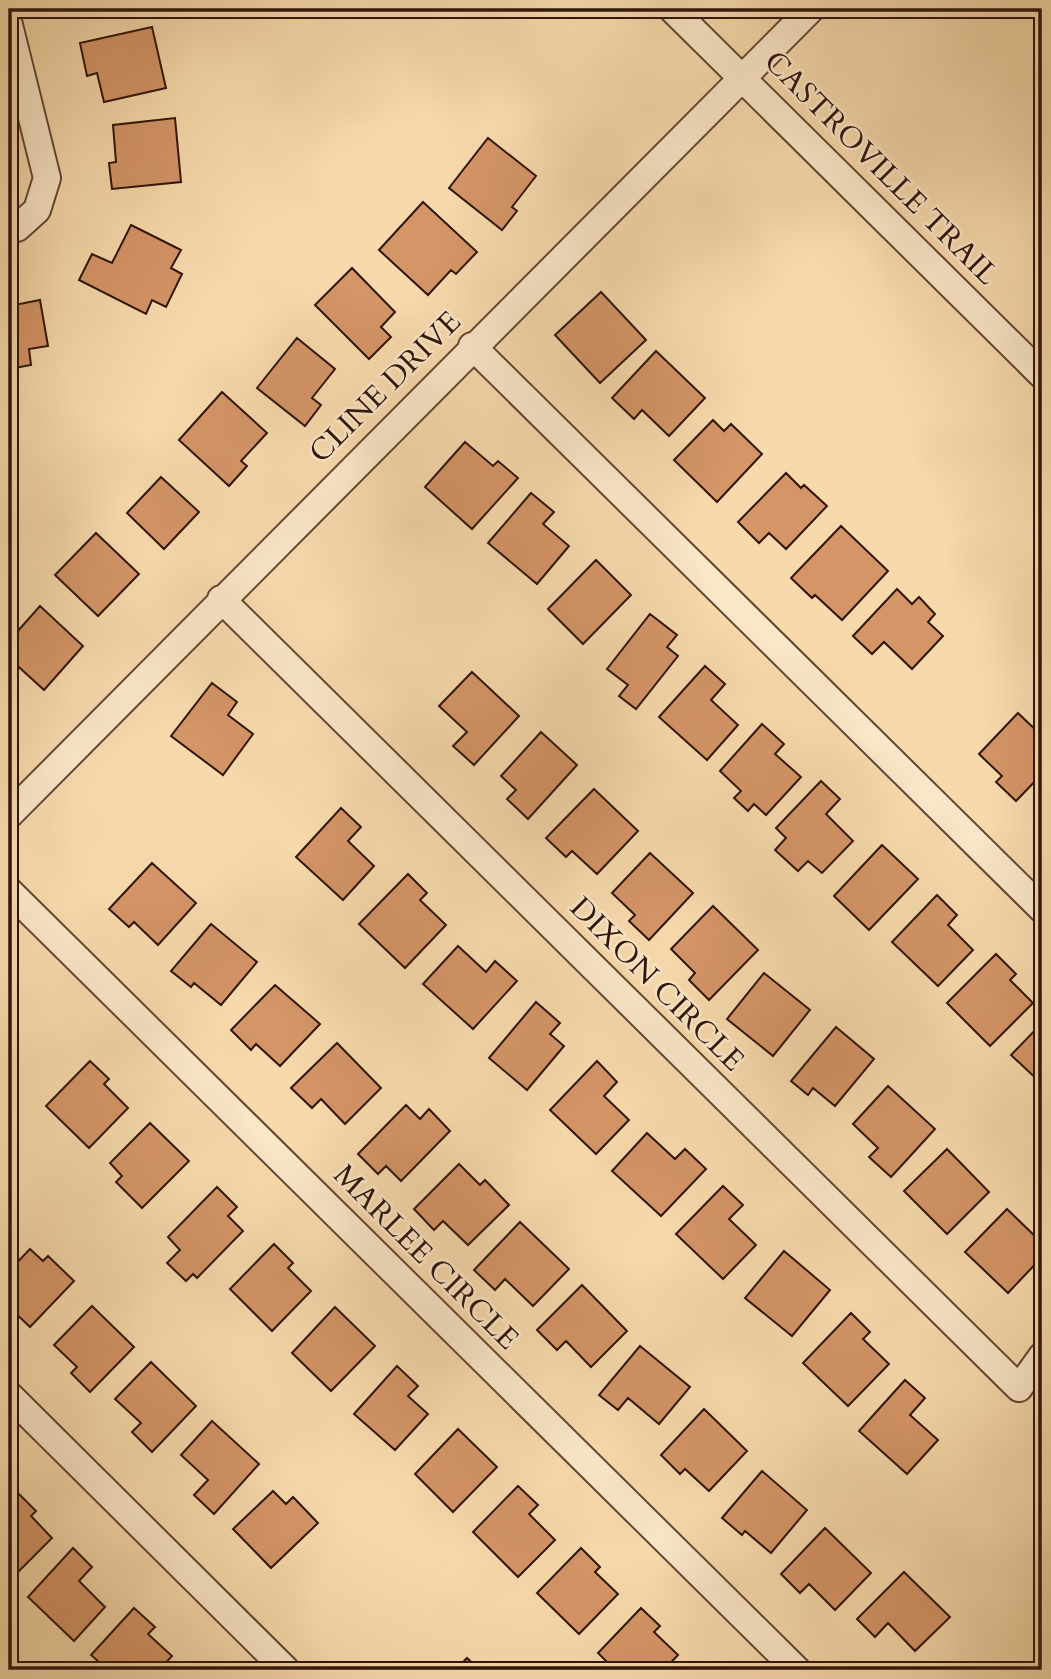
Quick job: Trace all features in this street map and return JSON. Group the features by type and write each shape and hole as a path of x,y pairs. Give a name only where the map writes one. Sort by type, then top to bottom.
{"street":[{"name":"CASTROVILLE TRAIL","path":"672,9 1042,375"},
{"name":"CLINE DRIVE","path":"9,815 472,346 811,9"},
{"path":"9,25 47,178 37,210 17,228 9,230"},
{"path":"472,346 1042,909"},
{"name":"DIXON CIRCLE","path":"221,599 1018,1388 1042,1356"},
{"name":"MARLEE CIRCLE","path":"9,891 797,1670"},
{"path":"9,1395 286,1670"}],"building":[{"path":"152,27 166,88 104,102 97,73 87,76 80,43"},
{"path":"175,118 181,182 112,189 109,163 116,162 113,125"},
{"path":"488,138 536,176 512,207 517,211 502,230 449,188"},
{"path":"423,202 477,252 456,274 451,270 428,295 379,250"},
{"path":"131,225 181,250 171,268 182,274 166,307 152,300 146,314 79,280 92,254 112,263"},
{"path":"352,268 395,312 381,327 391,337 369,359 315,305"},
{"path":"601,292 646,340 600,383 555,335"},
{"path":"40,300 48,346 29,349 31,365 9,369 9,306"},
{"path":"297,338 335,369 312,398 321,405 305,426 257,388"},
{"path":"656,351 705,398 669,436 642,410 634,419 612,398"},
{"path":"222,392 267,433 241,461 247,466 229,486 179,440"},
{"path":"713,420 724,431 731,424 762,454 717,502 674,460"},
{"path":"465,442 493,466 498,461 518,478 472,529 425,487"},
{"path":"786,473 801,488 804,485 827,506 786,549 769,533 759,543 738,522"},
{"path":"161,477 199,512 164,549 127,513"},
{"path":"531,493 554,512 543,524 569,546 537,584 488,543"},
{"path":"841,526 888,571 842,620 815,595 812,598 791,578"},
{"path":"96,533 139,574 98,616 55,575"},
{"path":"596,560 631,595 583,644 548,609"},
{"path":"897,589 912,604 919,597 935,614 928,622 943,636 912,669 884,642 872,654 853,636"},
{"path":"40,606 83,646 44,690 9,658 9,641"},
{"path":"650,614 677,635 667,647 678,656 636,709 619,696 628,685 607,669"},
{"path":"705,666 725,684 711,700 738,725 707,760 659,717"},
{"path":"472,672 519,716 474,765 453,746 467,732 439,706"},
{"path":"212,683 237,702 228,715 253,734 223,775 171,736"},
{"path":"1018,713 1042,736 1042,774 1016,801 996,782 1002,776 979,754"},
{"path":"762,724 784,744 775,754 801,777 766,815 754,804 748,811 734,798 741,791 720,771"},
{"path":"541,732 577,765 528,819 507,799 516,790 501,776"},
{"path":"821,781 840,799 826,814 853,841 822,873 808,861 798,871 775,850 786,838 776,828"},
{"path":"594,789 638,831 597,874 572,851 566,857 546,838"},
{"path":"341,808 361,827 348,841 374,866 343,900 296,857"},
{"path":"882,845 918,879 869,930 834,896"},
{"path":"650,853 693,893 649,940 629,921 635,915 612,893"},
{"path":"152,863 196,903 158,945 134,922 129,927 109,909"},
{"path":"408,874 427,893 420,900 446,925 405,968 359,924"},
{"path":"937,895 957,915 948,925 973,950 938,986 892,942"},
{"path":"713,906 758,950 709,1000 689,980 695,973 671,949"},
{"path":"211,924 257,962 221,1005 194,983 191,987 171,971"},
{"path":"458,946 486,972 495,961 517,981 473,1029 423,984"},
{"path":"996,954 1016,974 1010,980 1033,1003 990,1046 947,1003"},
{"path":"764,973 810,1010 773,1056 727,1019"},
{"path":"275,985 320,1024 280,1066 256,1044 251,1050 231,1030"},
{"path":"536,1002 560,1023 550,1034 564,1046 527,1090 489,1058"},
{"path":"1042,1023 1042,1084 1011,1055"},
{"path":"836,1027 874,1059 835,1106 813,1088 808,1095 791,1081"},
{"path":"337,1043 381,1088 345,1124 321,1099 312,1108 291,1088"},
{"path":"90,1061 109,1079 104,1084 128,1108 89,1148 46,1106"},
{"path":"597,1061 617,1082 604,1096 629,1120 596,1154 550,1110"},
{"path":"888,1086 935,1129 891,1177 869,1157 878,1148 853,1124"},
{"path":"406,1105 420,1119 429,1109 450,1131 401,1181 386,1166 378,1174 358,1154"},
{"path":"150,1123 189,1161 142,1208 116,1182 122,1176 110,1163"},
{"path":"647,1133 675,1159 685,1149 706,1169 661,1216 612,1171"},
{"path":"947,1149 989,1192 947,1234 904,1191"},
{"path":"459,1164 480,1185 485,1180 509,1205 468,1245 443,1221 434,1230 414,1209"},
{"path":"723,1186 743,1205 729,1219 756,1245 723,1279 676,1234"},
{"path":"217,1187 237,1207 228,1216 243,1231 197,1278 193,1274 186,1281 167,1263 180,1250 168,1237"},
{"path":"1007,1209 1042,1243 1042,1257 1008,1293 965,1252"},
{"path":"520,1222 569,1269 533,1306 505,1279 495,1290 474,1270"},
{"path":"274,1244 293,1263 288,1268 311,1291 272,1331 230,1289"},
{"path":"30,1249 43,1261 48,1256 74,1281 30,1327 9,1307 9,1271"},
{"path":"784,1251 830,1290 792,1336 745,1298"},
{"path":"582,1285 627,1331 591,1367 566,1341 557,1350 537,1330"},
{"path":"92,1306 134,1347 90,1392 71,1373 77,1367 54,1345"},
{"path":"335,1307 375,1346 331,1391 292,1353"},
{"path":"851,1313 870,1332 863,1339 889,1364 848,1406 803,1363"},
{"path":"640,1346 690,1387 659,1424 628,1398 618,1410 599,1395"},
{"path":"151,1362 196,1406 152,1452 132,1432 141,1423 115,1399"},
{"path":"397,1366 418,1386 408,1396 428,1414 395,1450 354,1414"},
{"path":"905,1380 925,1398 910,1415 938,1440 907,1474 859,1431"},
{"path":"704,1409 747,1451 709,1491 685,1469 680,1474 661,1455"},
{"path":"212,1421 259,1464 214,1514 194,1495 208,1480 181,1455"},
{"path":"458,1429 497,1467 453,1512 415,1474"},
{"path":"762,1471 807,1510 771,1553 745,1531 742,1535 722,1518"},
{"path":"518,1486 538,1505 529,1514 555,1540 518,1577 473,1532"},
{"path":"16,1491 36,1511 31,1516 52,1538 13,1577 9,1573 9,1498"},
{"path":"273,1491 286,1504 293,1497 318,1523 271,1568 233,1529"},
{"path":"825,1528 871,1573 835,1610 809,1584 800,1593 781,1574"},
{"path":"73,1548 92,1567 79,1581 105,1607 74,1641 28,1597"},
{"path":"581,1548 600,1567 595,1572 618,1594 579,1634 537,1593"},
{"path":"904,1572 950,1617 915,1651 888,1623 875,1637 857,1619"},
{"path":"134,1608 155,1627 148,1634 172,1656 159,1670 108,1670 91,1655"},
{"path":"641,1608 660,1626 654,1632 678,1655 664,1670 609,1670 612,1667 598,1653"},
{"path":"467,1658 480,1670 455,1670"}]}
